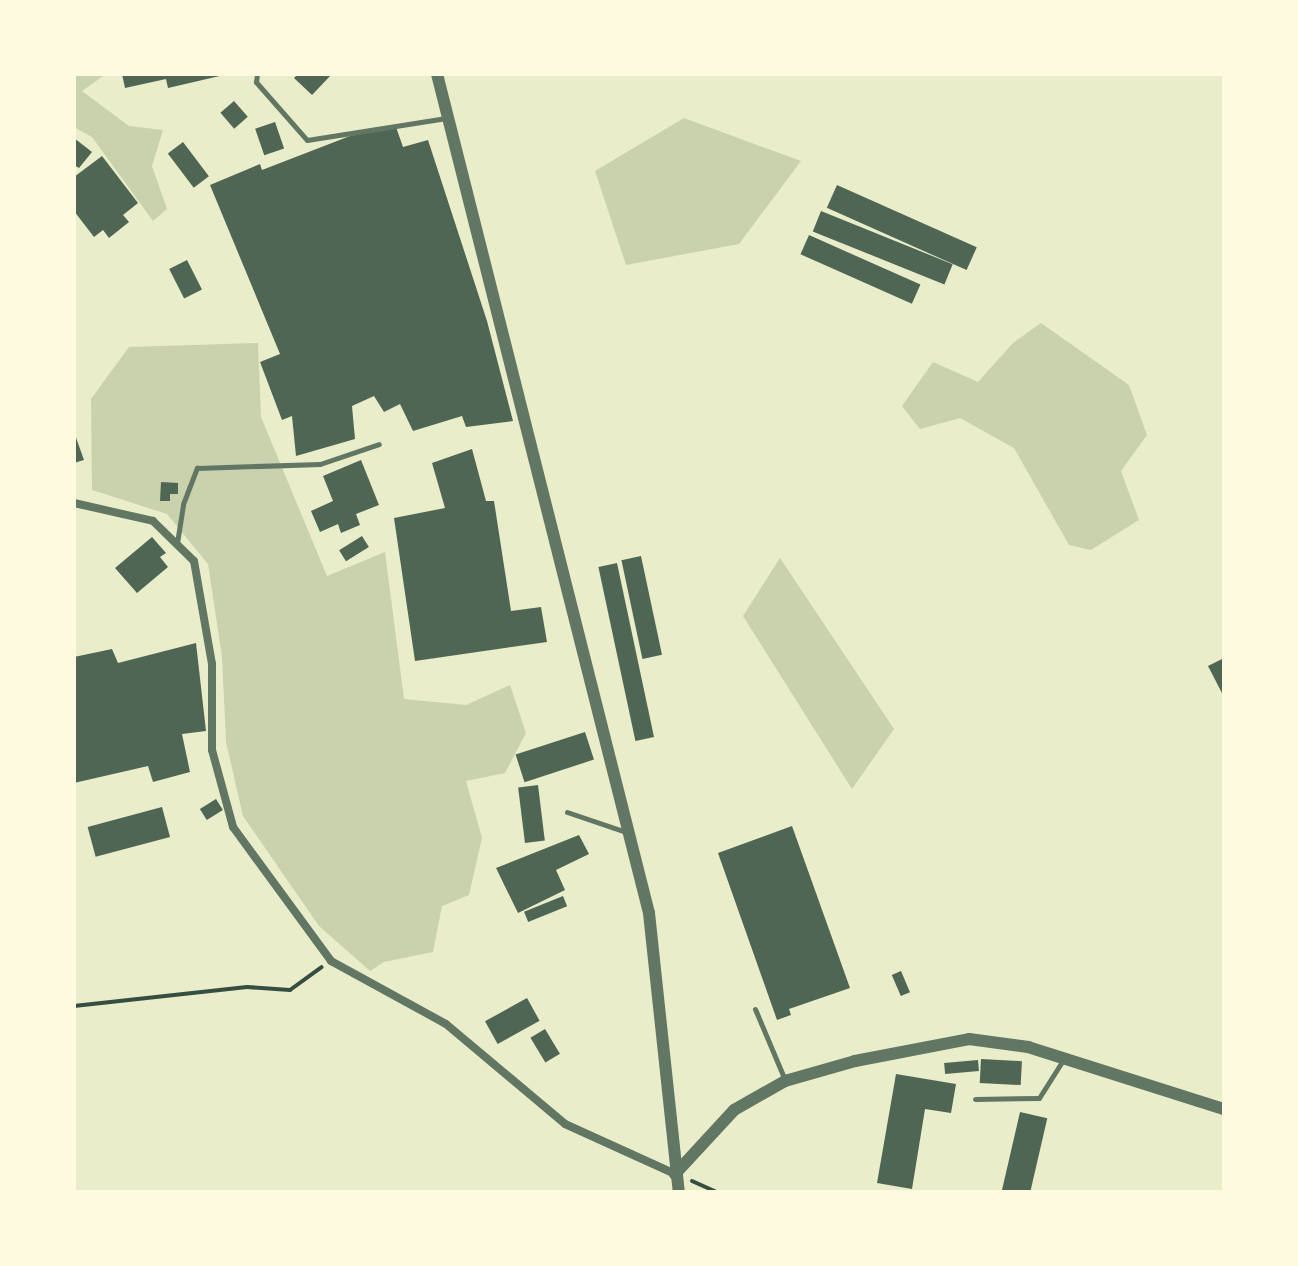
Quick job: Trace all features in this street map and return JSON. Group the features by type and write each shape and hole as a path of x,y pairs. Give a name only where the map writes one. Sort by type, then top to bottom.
{"street":[{"path":"437,74 649,913 679,1192"},
{"path":"74,503 153,521 194,561 212,664 212,750 233,827 331,961 446,1024 565,1124 675,1174"},
{"path":"675,1174 734,1110 785,1081 855,1061 969,1039 1028,1047 1224,1109"}],"lane":[{"path":"257,74 256,82 307,140 447,118"},
{"path":"177,544 183,504 197,468 320,464 379,444"},
{"path":"567,812 630,834"},
{"path":"755,1009 785,1081"},
{"path":"975,1099 1039,1098 1064,1059"}],"path":[{"path":"74,1006 247,987 290,990 331,961"},
{"path":"675,1174 717,1192"}],"green space":[{"path":"74,74 106,74 82,91 129,126 163,130 152,166 167,209 153,221 92,137 74,127"},
{"path":"684,118 801,161 739,244 626,265 595,171"},
{"path":"1041,323 1129,385 1147,435 1121,471 1139,520 1091,550 1069,545 1014,448 960,418 920,429 902,406 933,362 978,382 1013,343"},
{"path":"258,343 261,417 327,576 385,552 404,699 466,705 510,685 526,733 505,773 466,781 482,838 469,895 442,906 433,952 384,962 370,971 319,926 243,816 226,742 222,657 208,564 167,514 92,490 91,399 129,347"},
{"path":"780,558 894,729 852,789 743,616"}],"building":[{"path":"122,74 224,75 168,88 166,79 125,88"},
{"path":"298,74 332,74 312,95 294,78"},
{"path":"234,101 248,117 234,129 220,113"},
{"path":"275,122 284,148 264,155 255,129"},
{"path":"396,127 403,147 428,140 487,321 513,421 466,427 462,416 413,431 400,404 384,412 374,396 352,406 355,439 296,456 292,416 282,420 260,362 280,354 210,185 260,164 262,170 350,136"},
{"path":"74,138 92,152 79,168 74,165"},
{"path":"183,142 209,176 194,188 168,153"},
{"path":"102,156 138,203 123,215 129,222 109,238 103,230 94,237 74,211 74,177"},
{"path":"837,185 977,247 967,270 827,208"},
{"path":"821,211 953,264 944,285 813,231"},
{"path":"809,235 920,285 912,304 800,254"},
{"path":"187,260 202,289 184,298 169,269"},
{"path":"74,432 84,460 74,463"},
{"path":"472,449 486,501 494,501 511,611 541,607 547,642 415,661 394,518 445,508 432,463"},
{"path":"361,460 379,505 356,514 360,525 341,533 338,524 320,532 311,511 333,501 323,476"},
{"path":"161,482 178,483 178,494 170,494 170,501 160,501"},
{"path":"362,536 369,547 346,561 339,550"},
{"path":"152,537 166,553 160,557 168,567 137,593 115,568"},
{"path":"641,556 662,655 642,659 621,560"},
{"path":"617,563 654,737 635,741 598,567"},
{"path":"196,643 206,731 182,734 190,772 153,782 148,766 74,783 74,657 112,649 118,663"},
{"path":"1224,658 1224,697 1208,666"},
{"path":"585,732 594,760 525,782 516,755"},
{"path":"538,785 545,841 525,843 518,787"},
{"path":"216,799 223,810 207,820 200,809"},
{"path":"162,807 170,837 96,857 88,827"},
{"path":"792,826 850,988 789,1009 791,1015 777,1020 718,853"},
{"path":"579,835 589,854 556,870 565,890 518,913 496,868"},
{"path":"563,896 567,906 528,922 524,912"},
{"path":"901,971 910,992 901,996 892,975"},
{"path":"527,998 540,1021 498,1044 485,1021"},
{"path":"545,1029 560,1054 545,1063 530,1038"},
{"path":"981,1059 1022,1061 1021,1085 980,1083"},
{"path":"978,1060 979,1071 945,1074 944,1063"},
{"path":"896,1074 956,1084 951,1113 925,1109 912,1189 877,1183"},
{"path":"1020,1112 1047,1118 1030,1192 1002,1192"}]}
